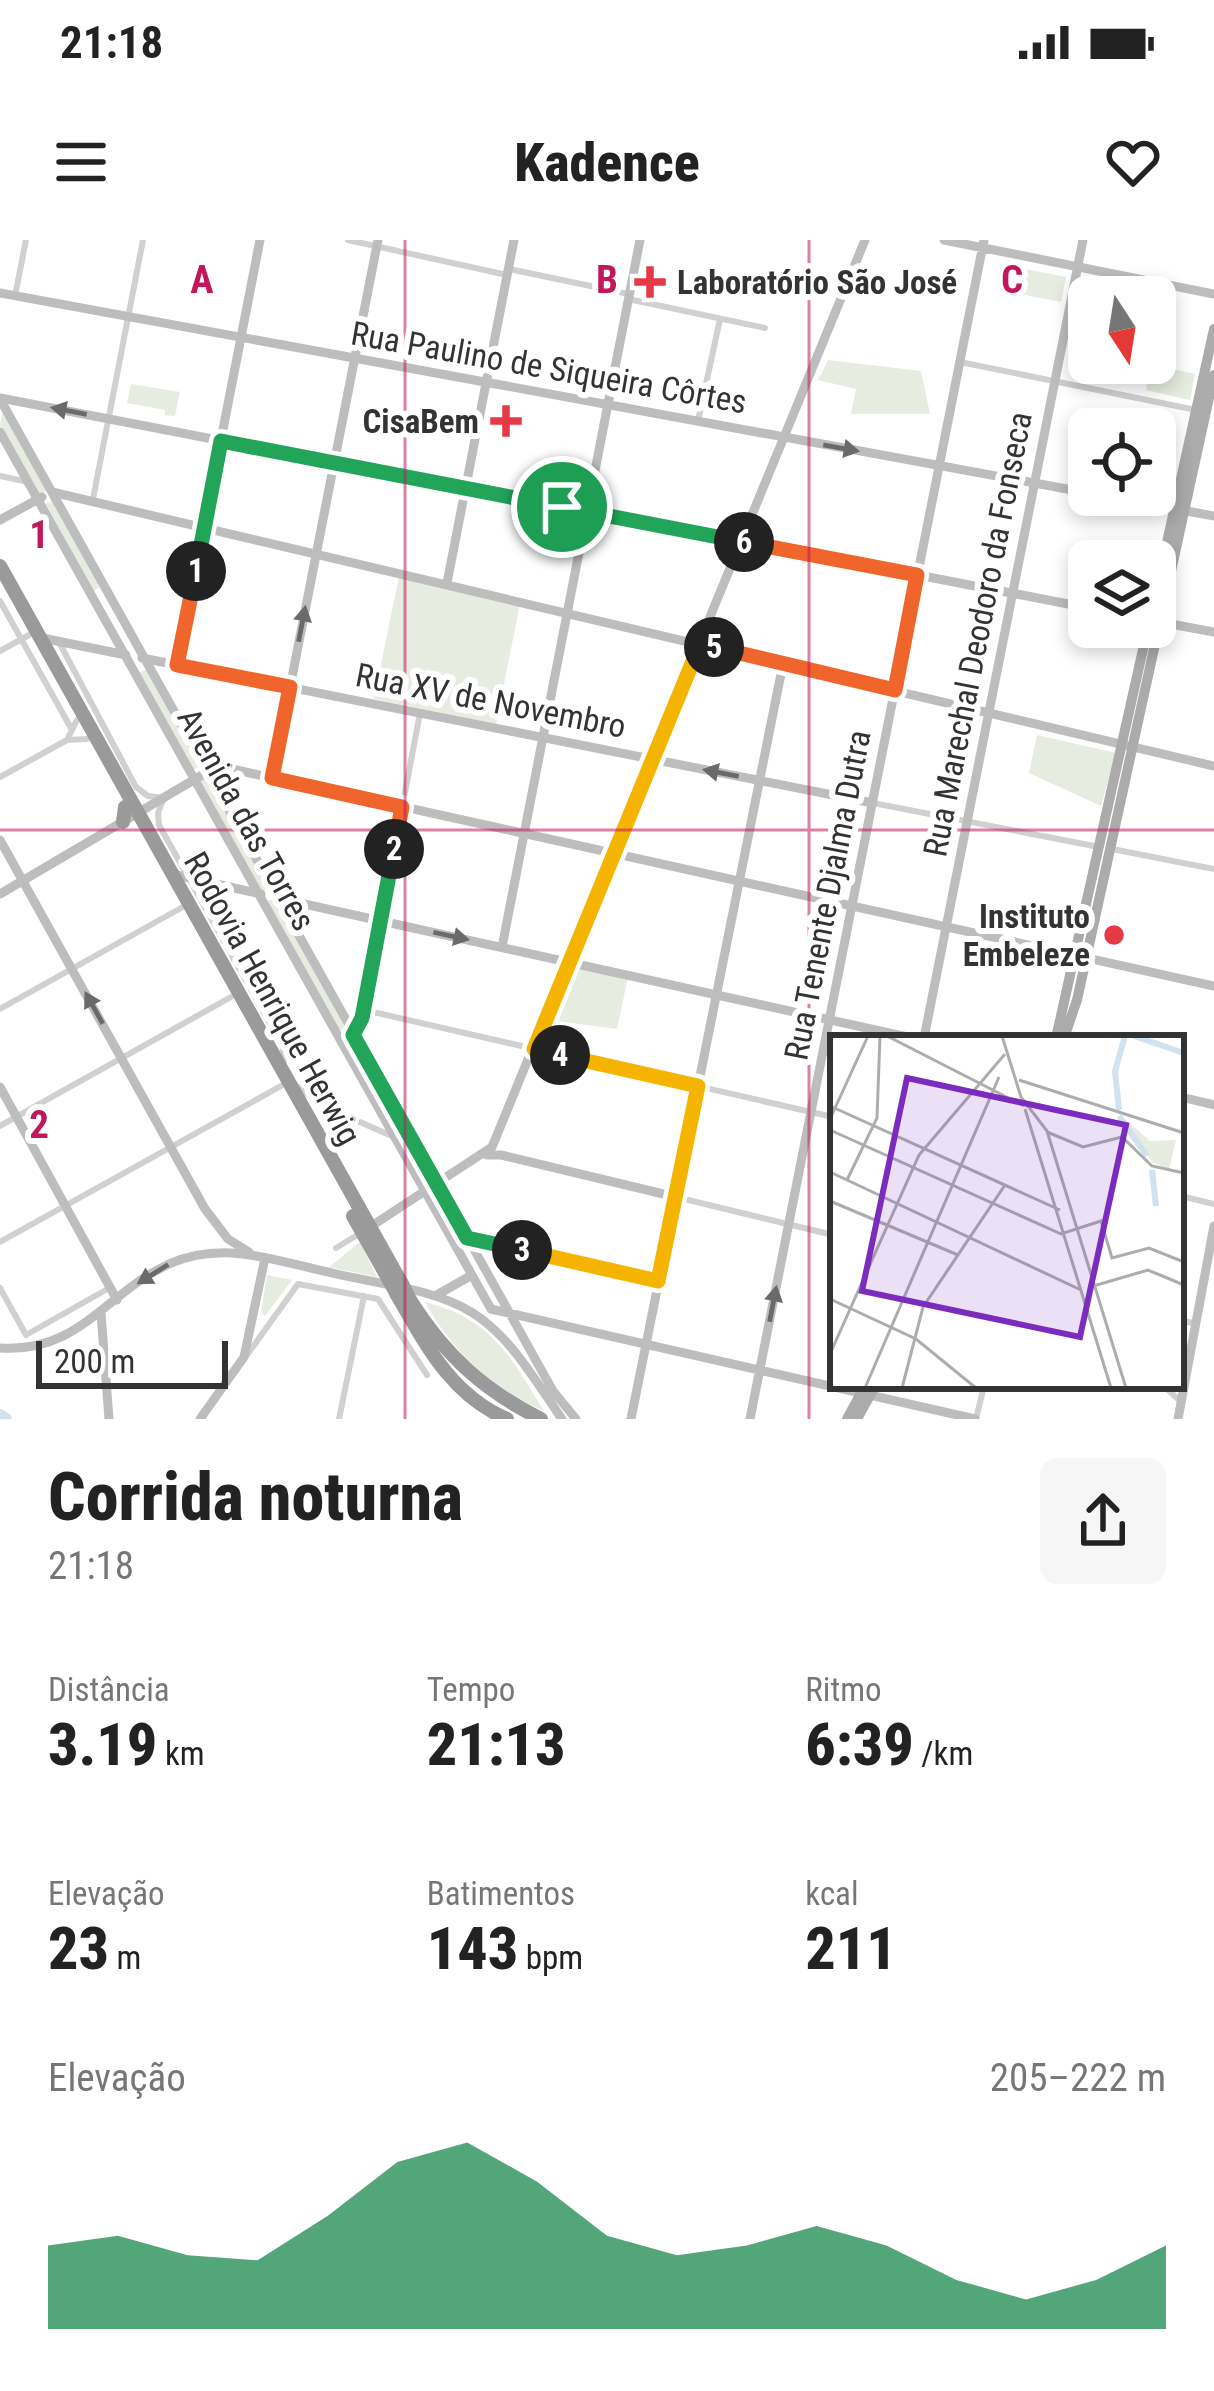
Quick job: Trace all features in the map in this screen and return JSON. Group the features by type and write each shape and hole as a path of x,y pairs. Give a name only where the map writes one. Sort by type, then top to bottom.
{"highway":[{"name":"Rodovia Henrique Herwig","path":"0,566 30,637 123,786 129,815 180,876 283,1081 450,1379 479,1404 507,1419"},
{"name":"Rodovia Henrique Herwig","path":"0,582 74,725 87,739 283,1081"},
{"path":"118,755 123,786"},
{"name":"Rodovia Henrique Herwig","path":"399,1290 478,1382 541,1419"}],"main road":[{"path":"1205,412 1214,329"},
{"path":"1171,540 1214,375"},
{"path":"1172,540 1179,510"},
{"path":"1061,1035 1149,648"},
{"path":"847,1419 868,1390"},
{"path":"856,1419 868,1390"}],"street":[{"path":"15,296 26,240"},
{"path":"87,498 108,419 143,240"},
{"path":"177,665 260,240"},
{"path":"348,240 765,328"},
{"path":"446,583 514,240"},
{"path":"502,947 640,240"},
{"path":"336,1248 482,1156 496,1138 865,240"},
{"path":"944,240 983,244 1214,295"},
{"name":"Rua Marechal Deodoro da Fonseca","path":"925,1035 1083,240"},
{"path":"272,778 377,244"},
{"name":"Rua Tenente Djalma Dutra","path":"750,1419 983,244"},
{"name":"Rua Paulino de Siqueira Côrtes","path":"0,293 1068,489"},
{"path":"698,422 720,318"},
{"path":"960,362 1205,412"},
{"path":"0,398 1068,604"},
{"name":"Avenida das Torres","path":"0,398 553,1391"},
{"name":"Avenida das Torres","path":"0,432 491,1309 509,1313"},
{"path":"0,476 28,482"},
{"path":"0,520 52,491 87,498 1214,766"},
{"path":"64,514 67,502 87,498"},
{"path":"1176,509 1214,516"},
{"path":"92,596 101,597 106,589"},
{"path":"0,601 30,637 0,651"},
{"path":"1176,626 1214,632"},
{"name":"Rua XV de Novembro","path":"30,637 1214,869"},
{"path":"58,640 139,790 164,797"},
{"path":"631,1419 783,664"},
{"path":"341,1042 353,1035 364,1010 420,713"},
{"path":"67,740 74,725"},
{"path":"0,777 67,740 87,739"},
{"path":"0,894 129,815 223,767 1214,986"},
{"path":"164,797 159,825 180,876 898,1035"},
{"path":"0,840 220,1230 237,1245 265,1258"},
{"path":"0,1009 182,908"},
{"path":"0,1126 231,997"},
{"path":"364,1010 830,1116"},
{"path":"0,1242 283,1081 323,1106 395,1138"},
{"path":"0,1087 117,1300"},
{"path":"1184,1098 1214,1105"},
{"path":"496,1138 504,1155"},
{"path":"482,1156 504,1155 830,1234"},
{"path":"1184,1197 1214,1204"},
{"path":"1184,1386 1214,1226"},
{"path":"467,1238 658,1281"},
{"path":"0,1348 52,1342 101,1313 162,1267 187,1257 214,1253 265,1258 433,1297 473,1313 576,1419"},
{"path":"244,1358 265,1258"},
{"path":"433,1297 487,1273"},
{"path":"200,1419 298,1284 378,1298 427,1375"},
{"path":"0,1288 26,1335 111,1287"},
{"path":"338,1419 364,1296"},
{"path":"101,1313 109,1419"},
{"path":"509,1313 830,1383"},
{"path":"253,1317 271,1321"},
{"path":"1184,1321 1196,1324"},
{"path":"518,1356 562,1419"},
{"path":"868,1390 976,1419 982,1389"},
{"path":"1167,1389 1181,1402"},
{"path":"1178,1419 1184,1389"}],"shaded area":[{"path":"1020,268 1066,277 1061,302 1015,293"},
{"path":"828,360 921,371 930,414 851,414 856,389 818,380"},
{"path":"1176,370 1195,374 1190,400 1146,390 1147,384 1176,384"},
{"path":"131,384 180,392 175,416 127,403"},
{"path":"3,410 48,491 39,494 0,425"},
{"path":"54,500 102,586 93,591 46,504"},
{"path":"399,576 520,604 496,724 374,699"},
{"path":"146,669 200,766 194,770 139,673"},
{"path":"1037,735 1116,753 1101,806 1029,773"},
{"path":"207,777 270,890 260,890 199,782"},
{"path":"276,899 345,1028 339,1031 266,901"},
{"path":"571,965 628,977 617,1029 549,1020"},
{"path":"360,1242 377,1277 329,1267"},
{"path":"267,1275 292,1280 265,1316 261,1312"},
{"path":"425,1302 483,1329 509,1357 544,1411 475,1367"}],"waterway":[{"path":"0,1415 6,1419"}],"place":[{"name":"Laboratório São José","path":"650,282"},
{"name":"CisaBem","path":"506,421"},
{"name":"Instituto Embeleze","path":"1114,935"}],"route":[{"path":"221,441 562,507 917,575 895,690 700,644 534,1049 698,1086 658,1281 467,1238 353,1035 362,1018 402,807 272,778 290,687 177,665 221,441"}]}
